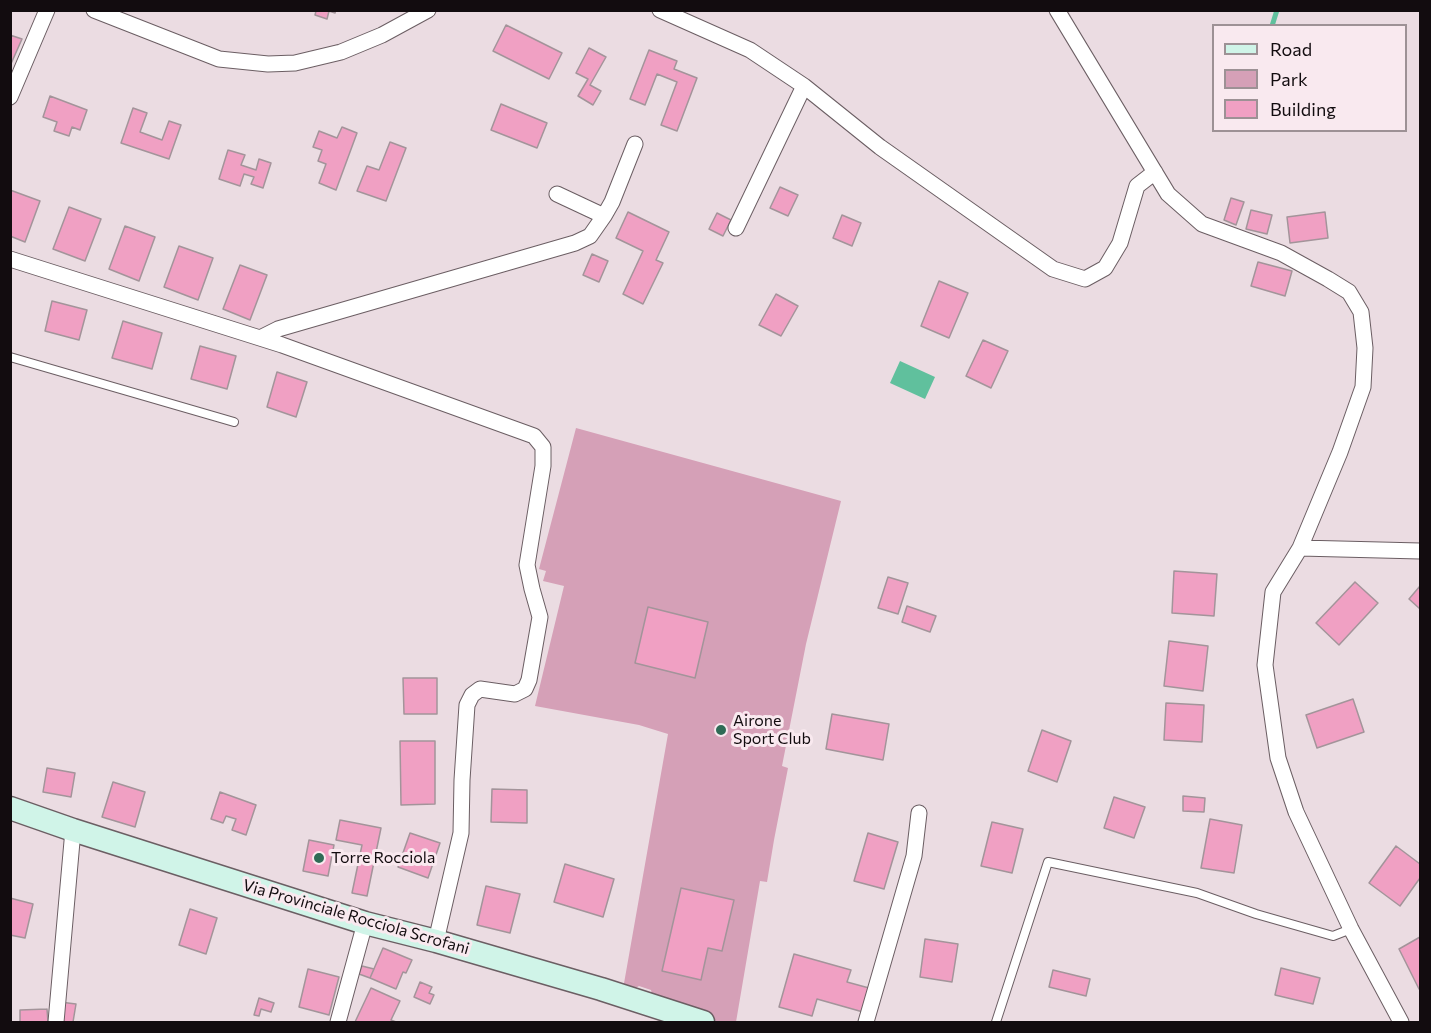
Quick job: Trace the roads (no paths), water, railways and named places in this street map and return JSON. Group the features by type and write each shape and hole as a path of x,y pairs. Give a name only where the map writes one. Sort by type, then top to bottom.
{"street":[{"path":"10,97 47,10"},
{"path":"94,10 219,59 268,64 295,63 341,52 382,35 428,10"},
{"path":"660,10 750,50 804,86 880,147 1053,269 1085,279 1105,268 1120,243 1137,186 1155,172"},
{"path":"1057,10 1168,194 1202,224 1281,253 1349,292 1361,312 1365,348 1363,387 1340,453 1300,548 1273,592 1265,665 1278,758 1296,812 1351,929 1401,1023"},
{"path":"736,228 804,86"},
{"path":"260,338 278,329 576,243 590,236 612,202 635,144"},
{"path":"557,194 604,216"},
{"path":"10,259 260,338 534,436 543,447 543,466 527,566 540,617 529,680 525,689 515,694 480,689 472,695 467,705 461,833 436,941"},
{"path":"1300,548 1420,551"},
{"name":"Via Provinciale Rocciola Scrofani","path":"10,808 365,923 602,989 703,1023"},
{"path":"866,1023 914,856 919,813"},
{"path":"56,1023 73,830"},
{"path":"338,1023 365,923"}],"lane":[{"path":"10,357 234,422"},
{"path":"996,1023 1048,862 1197,893 1256,914 1333,936 1351,929"}],"waterway":[{"path":"1273,24 1277,10"}],"place":[{"name":"Airone Sport Club","path":"721,730"},
{"name":"Torre Rocciola","path":"319,858"}]}
